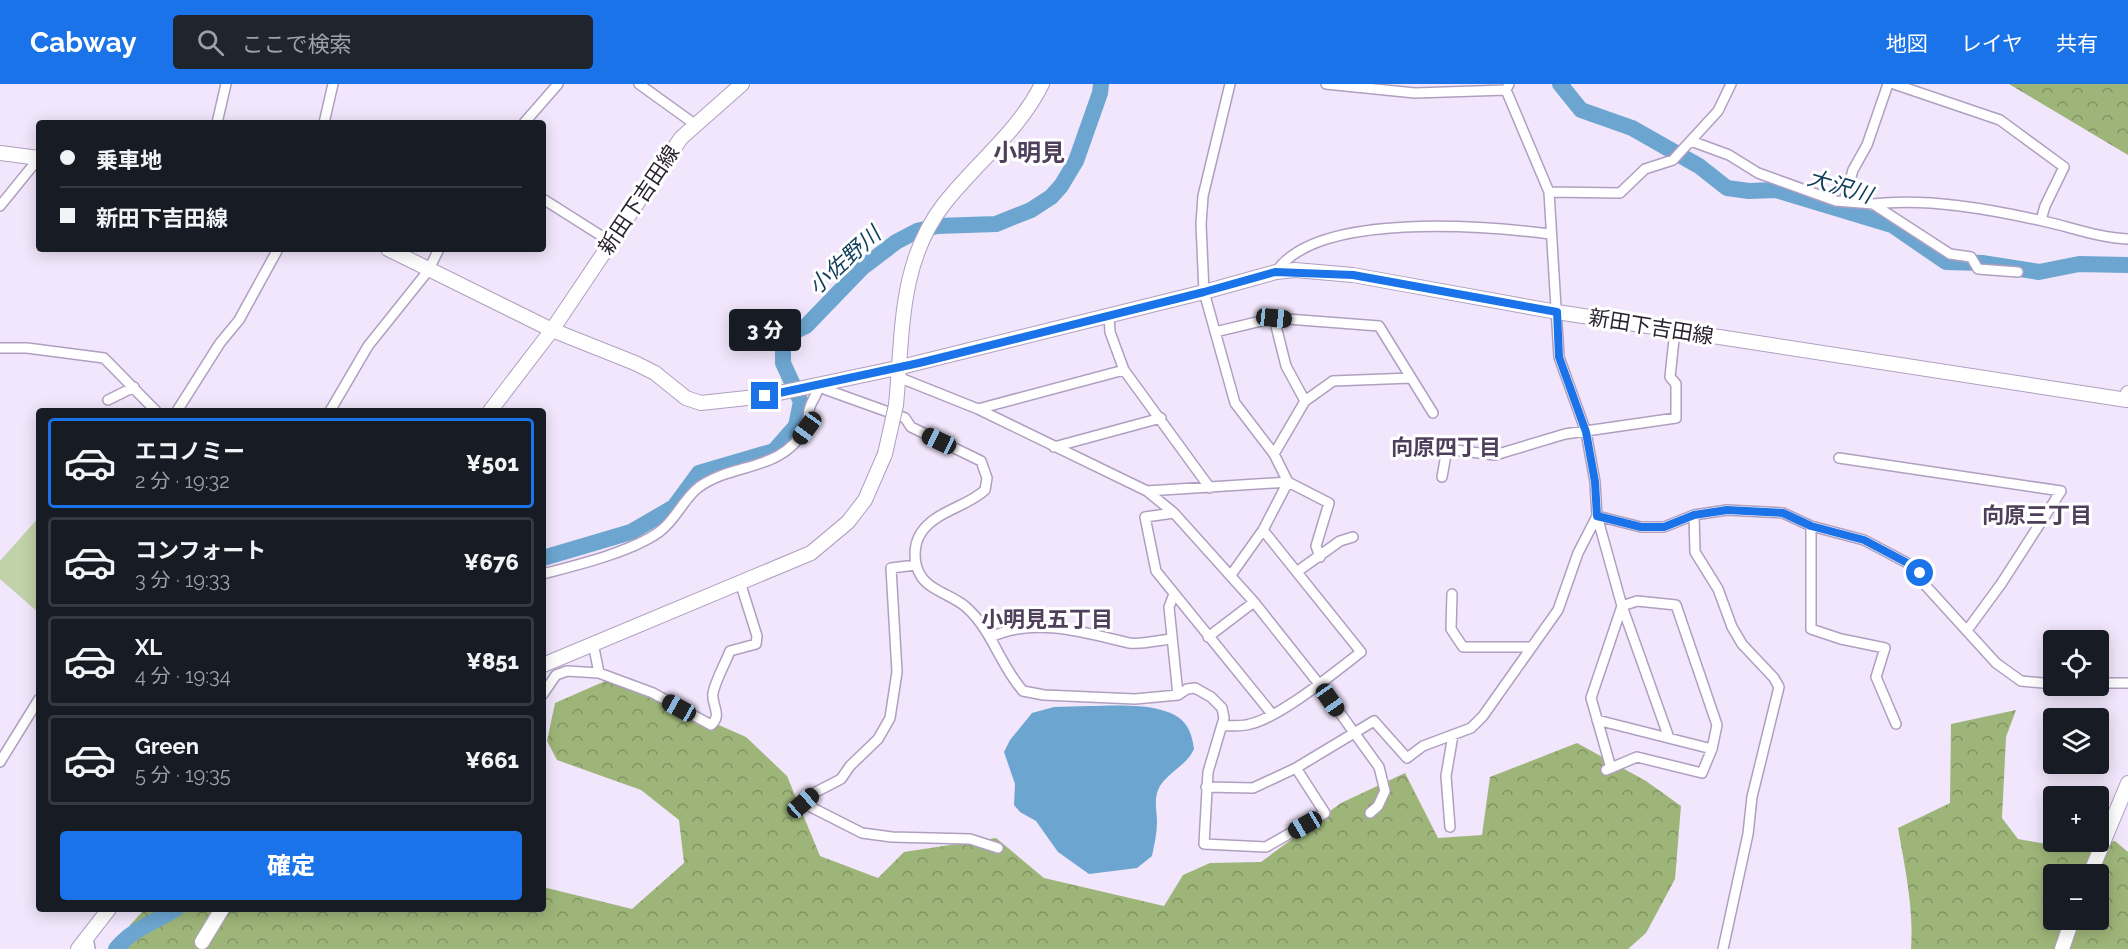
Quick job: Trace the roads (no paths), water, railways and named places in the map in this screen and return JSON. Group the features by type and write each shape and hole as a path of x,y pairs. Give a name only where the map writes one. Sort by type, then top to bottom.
{"main road":[{"name":"新田下吉田線","path":"492,408 552,330 681,138 742,84"},
{"path":"546,664 811,553 848,522 865,500 885,454 896,405 903,305 912,267 925,235 943,206 1018,122 1042,84"},
{"path":"0,153 36,158"},
{"path":"393,252 552,330"},
{"name":"新田下吉田線","path":"552,330 645,368 686,398 701,403 765,396 898,373 1275,272 1353,275 1557,312 2128,398"},
{"path":"2094,864 2128,783"},
{"path":"78,949 89,943 107,912"},
{"path":"202,942 220,912"},
{"path":"2062,949 2069,930"}],"street":[{"path":"218,120 226,84"},
{"path":"527,120 558,84"},
{"path":"639,84 696,125"},
{"path":"1230,84 1203,196 1201,224 1204,292 1235,403 1274,453 1288,482"},
{"path":"1326,84 1415,93 1508,87 1550,192 1550,234 1559,357 1586,432 1595,482 1597,516 1622,606 1669,738"},
{"path":"1550,192 1620,193 1645,169 1673,160 1718,111 1731,84"},
{"path":"1844,201 1853,170 1867,145 1887,84"},
{"path":"1894,84 2000,120 2064,167 2044,206 2040,220"},
{"path":"325,120 331,85"},
{"path":"1688,144 1729,155 1758,174 1836,201 1874,204 1906,203 2040,220 2112,238 2128,239"},
{"path":"0,206 36,162"},
{"path":"546,202 611,242"},
{"path":"1874,204 1950,254 1971,257 1978,270 2018,272"},
{"path":"1275,272 1308,246 1326,238 1411,226 1488,228 1550,234"},
{"path":"179,408 220,343 239,320 276,252"},
{"path":"332,408 368,346 428,271 438,252"},
{"path":"1108,315 1110,332 1124,370 1210,488"},
{"path":"1215,332 1274,318 1379,326 1433,413"},
{"path":"1274,318 1286,366 1305,401"},
{"path":"1442,477 1447,449 1496,454 1565,434 1676,418 1676,384 1670,378 1675,330"},
{"path":"0,348 27,348 104,358 153,408"},
{"path":"978,409 1124,370"},
{"path":"898,373 1147,491 1174,513 1254,602 1319,684 1379,767 1385,783 1383,798 1370,813"},
{"path":"1274,453 1305,401 1333,381 1411,378"},
{"path":"546,573 593,560 646,539 659,532 675,517 688,497 700,486 737,470 780,457 795,444 807,428 810,405 817,398 816,386 905,418 911,427 981,461 987,478 985,490 925,527 916,541 916,565 922,579 964,605 991,637 1020,688 1028,693 1135,699 1178,695 1187,689 1195,688 1210,697 1224,712 1222,726 1210,758 1206,787 1204,844 1266,847 1325,813 1296,768"},
{"path":"108,400 134,387"},
{"path":"1054,447 1161,418"},
{"path":"1839,458 2061,491 2001,584 1968,629"},
{"path":"1231,575 1263,530 1288,482"},
{"path":"1147,491 1288,482 1329,503 1316,546 1320,557"},
{"path":"1597,516 1641,527 1664,527 1694,515 1727,510 1783,513 1811,526 1864,540 1913,566 1926,586 1968,629 1996,663 2021,681 2043,683"},
{"path":"1174,513 1145,517 1156,571 1272,714"},
{"path":"1694,515 1695,552 1718,589 1732,627 1742,644 1774,678 1779,687 1752,797 1748,834 1723,949"},
{"path":"1206,787 1253,788 1296,768 1374,721 1407,758 1423,746 1478,723 1558,610 1578,553 1597,516"},
{"path":"1811,526 1811,629 1841,639 1885,648 1876,677 1896,724"},
{"path":"1222,726 1250,724 1272,714 1319,684 1361,652 1263,530"},
{"path":"1298,571 1341,541 1353,537"},
{"path":"916,565 891,568 897,672 890,718 878,739 841,779 814,793 803,803 862,833 892,837 970,840 998,848"},
{"path":"546,690 556,675 567,671 599,673 653,693 711,725 717,712 713,694 730,651 756,644 757,636 740,582"},
{"path":"1174,594 1169,607 1178,695"},
{"path":"1452,594 1451,629 1463,647 1533,647"},
{"path":"1637,601 1676,605 1717,725 1712,749 1701,773 1636,757 1609,769 1591,698 1622,606 1637,601"},
{"path":"1208,637 1254,602"},
{"path":"991,637 1011,628 1044,626 1131,643 1171,639"},
{"path":"593,643 599,673"},
{"path":"2109,683 2128,683"},
{"path":"0,762 36,704"},
{"path":"1597,720 1712,749"},
{"path":"1450,827 1446,776 1453,735"}],"water":[{"path":"1129,706 1159,709 1182,720 1192,737 1194,749 1158,790 1157,823 1152,856 1137,868 1089,874 1058,852 1036,821 1020,812 1014,805 1015,784 1004,752 1010,740 1032,713 1054,707"}],"waterway":[{"name":"小佐野川","path":"546,557 631,532 674,507 699,473 774,451 796,426 801,402 783,363 783,345 789,334 806,326 862,268 896,242 917,231 937,226 996,224 1031,210 1051,197 1061,186 1076,161 1100,93 1101,84"},
{"name":"大沢川","path":"1560,84 1581,110 1632,128 1699,166 1727,188 1749,191 1776,190 1892,225 1946,262 1982,263 2039,272 2079,264 2128,265"},
{"name":"小佐野川","path":"116,949 136,931 171,912"}],"district":[{"name":"小明見","path":"1029,153"},
{"name":"向原四丁目","path":"1446,447"},
{"name":"向原三丁目","path":"2037,515"},
{"name":"小明見五丁目","path":"1047,619"}]}
